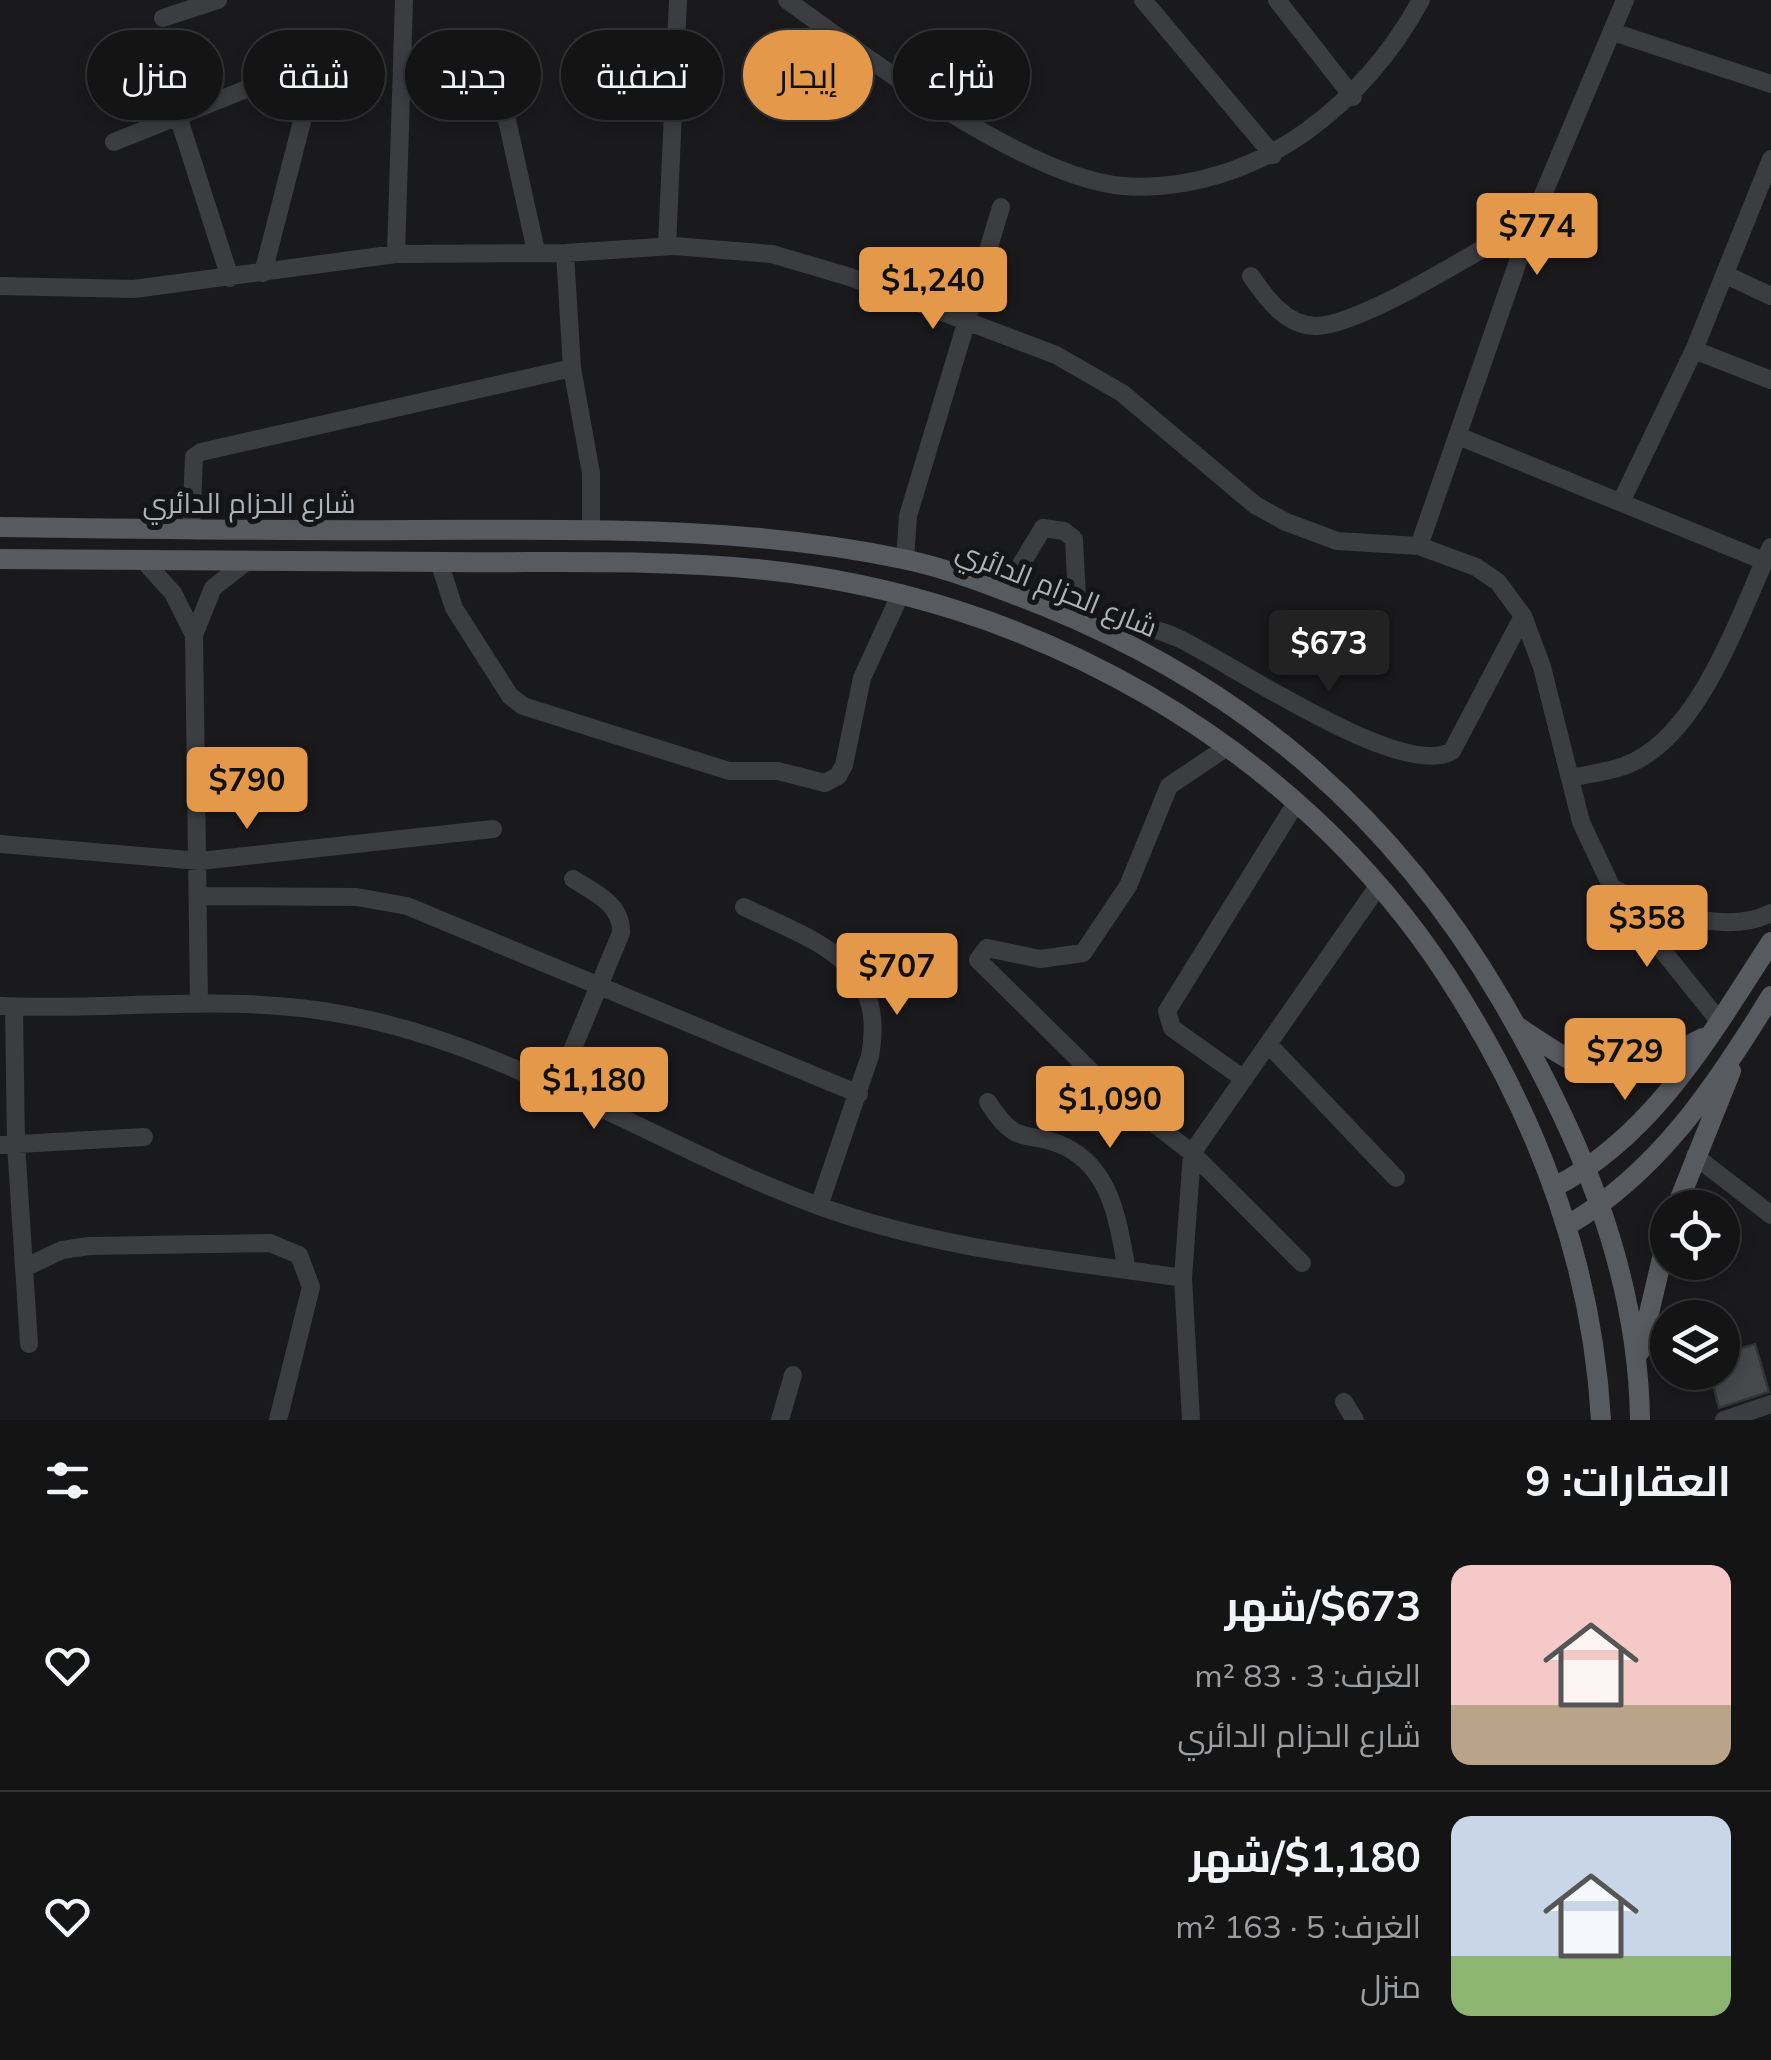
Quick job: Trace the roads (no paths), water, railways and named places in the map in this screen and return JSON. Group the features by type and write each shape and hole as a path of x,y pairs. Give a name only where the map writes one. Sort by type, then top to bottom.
{"main road":[{"name":"شارع الحزام الدائري","path":"0,527 712,533 905,559 1005,590 1088,624 1183,672 1268,730 1340,793 1439,901 1515,1024 1603,1204 1638,1358 1640,1420"},
{"name":"شارع الحزام الدائري","path":"0,559 703,565 812,576 900,593 980,616 1104,670 1227,746 1296,803 1379,885 1466,1006 1516,1094 1568,1225 1589,1312 1601,1420"},
{"path":"1554,1188 1588,1170 1636,1129 1714,1028 1771,942"},
{"path":"1568,1225 1603,1204 1667,1144 1738,1050 1771,996"},
{"path":"1515,1024 1578,1067 1611,1073 1657,1060 1714,1028"},
{"path":"1683,1190 1738,1050"},
{"path":"1638,1358 1657,1280"}],"street":[{"path":"163,18 218,0"},
{"path":"396,254 404,0"},
{"path":"667,246 678,0"},
{"path":"787,0 1012,146 1070,172 1120,186 1178,186 1273,155 1353,97 1406,27 1421,0"},
{"path":"1144,0 1273,155"},
{"path":"1277,0 1353,97"},
{"path":"1419,546 1532,221 1625,0"},
{"path":"1613,32 1771,84"},
{"path":"223,100 244,90 296,82 305,88 308,98 263,272"},
{"path":"114,142 177,120"},
{"path":"180,120 230,278"},
{"path":"506,120 536,250"},
{"path":"1622,500 1694,350 1771,159"},
{"path":"905,559 908,516 1001,207"},
{"path":"1251,276 1286,317 1316,326 1393,299 1532,221"},
{"path":"0,286 134,289 396,254 536,250 565,253 667,246 772,254 966,318 1056,355 1122,393 1255,505 1286,522 1337,541 1419,546 1476,567 1498,582 1524,616 1582,822 1612,888 1714,1028"},
{"path":"565,253 572,368 591,473 591,530"},
{"path":"1726,275 1771,296"},
{"path":"1694,350 1771,380"},
{"path":"191,530 194,456 201,452 572,368"},
{"path":"1458,436 1478,448 1768,554 1692,712 1656,746 1626,765 1571,778"},
{"path":"1005,590 1043,528 1064,531 1074,539 1088,624 1120,623 1177,638 1297,707 1415,758 1440,759 1452,752 1524,616"},
{"path":"143,560 173,593 194,635"},
{"path":"199,1004 194,635 213,588 248,561"},
{"path":"440,562 454,608 510,696 522,706 729,771 778,772 825,783 838,776 844,765 862,678 900,593"},
{"path":"1227,746 1169,786 1128,886 1083,953 1040,959 988,948 978,960 1105,1086 1192,1153 1302,1263"},
{"path":"1244,1079 1172,1028 1167,1011 1296,803"},
{"path":"0,844 200,861 493,829"},
{"path":"556,1090 621,933 622,920 605,900 573,879"},
{"path":"1191,1420 1183,1278 1192,1153 1379,885"},
{"path":"1612,888 1678,916 1720,920 1771,914"},
{"path":"200,896 381,900 599,985 858,1094"},
{"path":"744,907 825,946 858,976 871,1000 874,1032 858,1094 820,1206"},
{"path":"28,1344 24,1268 8,1144 7,1007 199,1004 302,1009 372,1021 436,1040 820,1206 954,1244 1183,1278"},
{"path":"1268,1045 1396,1178"},
{"path":"988,1102 1003,1126 1025,1138 1065,1146 1096,1170 1114,1205 1127,1270"},
{"path":"8,1144 144,1137"},
{"path":"1695,1156 1771,1214"},
{"path":"24,1268 62,1250 88,1246 270,1243 299,1255 311,1286 278,1420"},
{"path":"780,1420 793,1375"},
{"path":"1344,1402 1354,1420"},
{"path":"1724,1420 1771,1404"}]}
